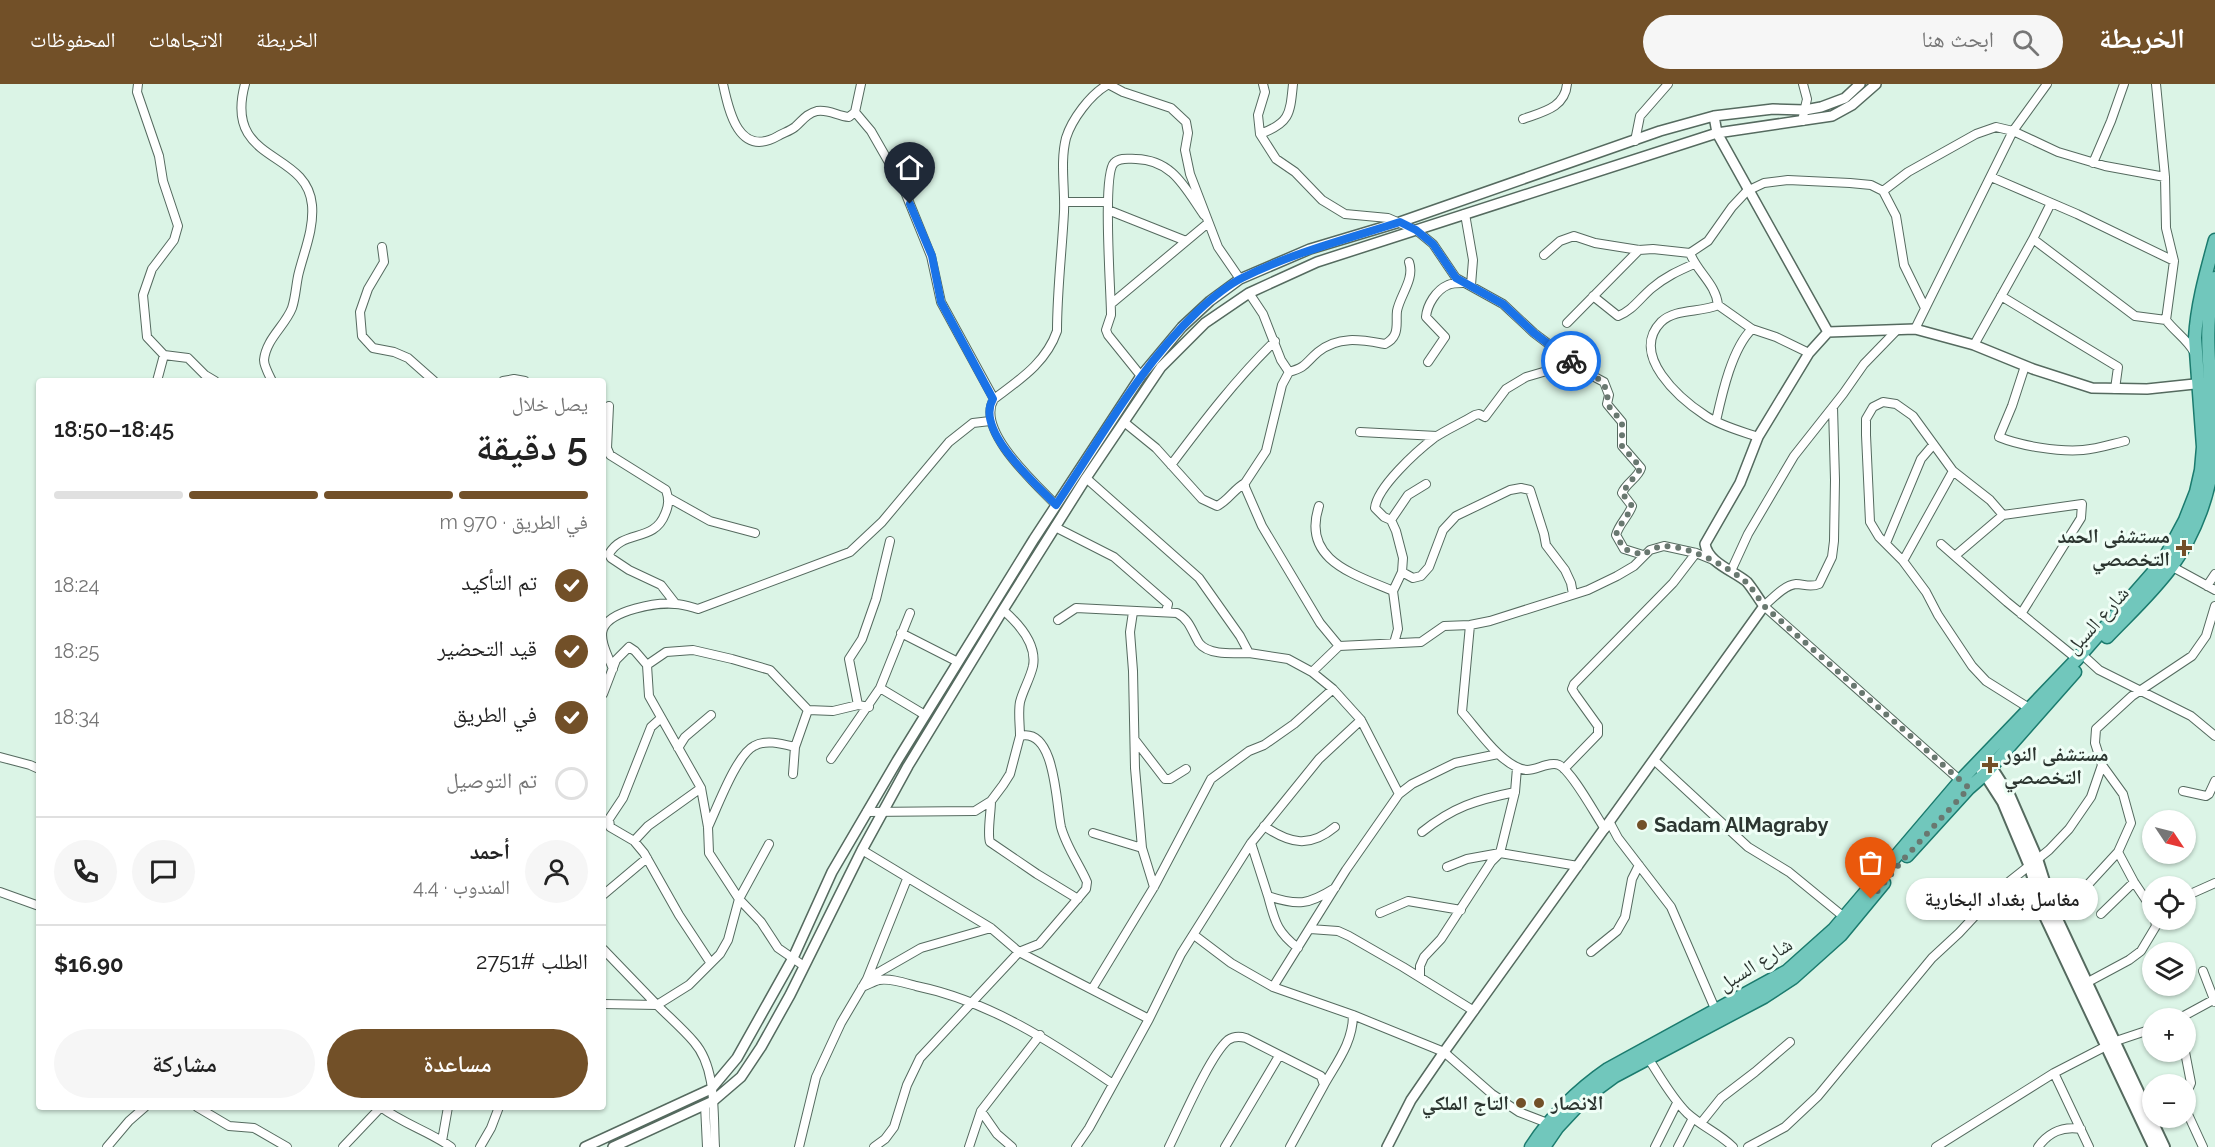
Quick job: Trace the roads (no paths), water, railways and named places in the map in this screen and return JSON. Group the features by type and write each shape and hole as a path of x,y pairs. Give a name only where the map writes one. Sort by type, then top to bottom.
{"main road":[{"name":"شارع السبل","path":"1544,1147 1552,1125 1575,1094 1608,1069 1787,971 1812,950 1984,766 2185,545 2206,497 2213,451 2214,428 2207,382 2197,358 2196,321 2200,294 2215,240"},
{"name":"شارع السبل","path":"2168,564 2196,492 2201,470 2210,297 2215,278"},
{"name":"شارع السبل","path":"1984,766 2029,708 2082,659"},
{"path":"1984,766 2033,862 2054,913 2088,982 2154,1147"},
{"name":"شارع السبل","path":"1531,1147 1552,1125 1596,1089 1648,1058 1747,1006 1793,978 1841,935 1965,785"},
{"path":"2033,862 2045,916 2164,1147"}],"street":[{"path":"138,84 137,92 159,156 163,181 178,225 174,240 152,269 143,295 147,337 164,355 188,358 210,378"},
{"path":"245,84 241,99 246,131 257,146 300,175 307,184 312,204 310,234 293,304 289,315 268,344 264,361 271,378"},
{"path":"723,84 729,112 736,128 747,138 768,142 794,127 806,115 818,111 829,110 849,117 855,112 861,84"},
{"path":"1263,84 1264,92 1258,115 1260,134 1276,159 1295,172 1322,200 1345,214 1388,218 1416,230 1433,244 1447,267 1467,284 1503,304 1534,333 1587,373 1604,382 1609,395 1607,404 1622,422 1622,446 1641,468 1623,489 1622,493 1632,506 1629,516 1616,535 1624,549 1643,555"},
{"path":"1260,134 1279,127 1286,118 1293,84"},
{"path":"1523,119 1562,101 1566,94 1567,84"},
{"path":"1635,141 1640,116 1668,84"},
{"path":"1802,122 1807,99 1803,84"},
{"path":"585,1147 711,1089 737,1058 793,958 832,872 925,715 1034,539 1141,376 1182,327 1210,301 1240,279 1310,249 1400,222 1660,131 1714,116 1821,107 1845,98 1860,84"},
{"path":"613,1147 709,1103 741,1077 761,1047 862,850 908,766 1003,610 1086,478 1161,367 1205,322 1249,293 1317,262 1717,133 1832,116 1852,105 1876,84"},
{"path":"1915,329 2013,131 2047,84"},
{"path":"2093,163 2124,84"},
{"path":"2156,84 2165,177 2166,228 2174,261 2166,320"},
{"path":"1056,505 1000,443 990,422 989,406 993,399 1028,374 1047,352 1057,331 1064,202 1062,163 1066,137 1086,103 1097,91 1108,85 1171,108 1186,122 1188,133 1185,150 1190,174 1218,247 1240,279"},
{"path":"855,112 871,130 903,187 932,256 941,302 993,399"},
{"path":"1714,116 1717,133 1828,332"},
{"path":"1883,191 1908,172 1976,134 1996,127 2013,131 2058,152 2093,163 2165,177"},
{"path":"1141,376 1106,330 1111,315 1108,206 1110,170 1115,162 1123,159 1141,159 1163,165 1174,172 1206,219"},
{"path":"1991,177 2051,202 2174,261"},
{"path":"1544,255 1560,241 1574,236 1595,243 1639,250 1653,249 1690,253 1708,240 1732,207 1748,191 1764,183 1788,180 1871,185 1883,191 1896,216 1904,265 1925,308"},
{"path":"1064,202 1108,206 1186,241"},
{"path":"1974,345 2051,202"},
{"path":"1465,214 1473,260 1467,284"},
{"path":"1111,304 1186,241 1206,219"},
{"path":"2033,239 2135,316 2166,320 2189,343 2197,358"},
{"path":"382,247 384,262 368,289 360,312 362,336 373,348 394,352 408,358 431,378"},
{"path":"1567,323 1639,250"},
{"path":"1690,253 1694,264 1712,286 1718,305 1752,329 1776,337 1809,353"},
{"path":"1288,372 1304,368 1317,353 1329,344 1354,338 1385,344 1394,338 1397,331 1398,309 1408,284 1411,268 1409,262"},
{"path":"1593,296 1618,316 1626,313 1672,273 1694,264"},
{"path":"1428,362 1445,337 1426,317 1426,308 1437,292 1448,284 1467,284"},
{"path":"1249,293 1263,314 1288,372"},
{"path":"2001,296 2118,367 2115,389"},
{"path":"1718,305 1704,310 1672,314 1662,322 1650,342 1650,351 1656,365 1684,400 1716,421 1758,437"},
{"path":"1716,421 1733,362 1744,336 1752,329"},
{"path":"1965,785 1764,606 1748,584 1706,550 1705,544 1740,483 1758,437 1809,353 1828,332 1915,329 1974,345 2025,366 2092,388 2147,389 2207,382"},
{"path":"1731,571 1779,477 1863,364 1897,330"},
{"path":"1172,465 1217,404 1275,341"},
{"path":"159,378 164,355"},
{"path":"1394,643 1398,628 1393,591 1402,572 1403,558 1391,520 1375,508 1376,500 1398,472 1437,436 1475,415 1485,417 1506,389 1526,377 1550,370 1565,356"},
{"path":"2025,366 1999,436 2008,441 2040,447 2083,450 2125,441"},
{"path":"1124,422 1156,447 1202,500 1216,506 1224,503 1237,488 1245,483 1266,451 1282,385 1288,372"},
{"path":"2003,515 1990,500 1953,471 1912,416 1896,404 1883,402 1873,407 1866,419 1870,522 1878,537 1903,561 1926,592 1938,615 1972,666 1986,681 2029,708"},
{"path":"609,406 607,448 610,455 666,490 669,498 663,519 656,529 619,541 609,555 610,558 661,585 675,603"},
{"path":"1387,1147 1411,1100 1444,1052 1764,606 1786,587 1796,584 1814,586 1819,584 1832,557 1834,541 1833,407"},
{"path":"606,625 611,618 639,607 675,603 698,609 850,552 882,522 950,442 973,423 990,422"},
{"path":"1360,432 1437,436"},
{"path":"1886,543 1922,459 1933,445"},
{"path":"1903,561 1953,471"},
{"path":"1086,478 1199,578 1240,636 1249,653"},
{"path":"1245,483 1262,526 1320,623 1339,646"},
{"path":"1391,520 1408,495 1426,484"},
{"path":"1402,572 1413,578 1421,576 1429,567 1443,530 1456,516 1510,490 1521,488 1530,490 1545,534 1546,545 1565,570 1573,594"},
{"path":"669,498 710,521 755,533"},
{"path":"1956,555 2003,515 2082,504 2081,518 2021,614"},
{"path":"1319,506 1314,520 1314,533 1322,550 1334,563 1348,572 1393,591"},
{"path":"1055,527 1114,557 1168,604 1166,612"},
{"path":"1034,539 1044,546"},
{"path":"858,705 849,659 862,639 876,599 890,541"},
{"path":"1941,543 2021,614 2082,659 2139,691 2191,716 2212,734 2215,723"},
{"path":"1312,672 1339,646 1421,642 1444,626 1470,625 1588,590 1634,566 1650,550 1664,546 1718,562"},
{"path":"1564,769 1598,734 1598,726 1572,689 1574,684 1673,583 1696,554"},
{"path":"2168,564 2211,588 2215,574"},
{"path":"2054,913 2083,890 2118,852 2131,824 2123,794 2102,765 2095,743 2096,729 2139,691 2192,656 2206,636 2215,606"},
{"path":"1058,620 1068,611 1076,608 1177,613 1183,616 1200,644 1209,650 1288,659 1312,672 1333,689 1361,720 1399,794"},
{"path":"867,812 975,811 991,801 1010,774 1020,735 1020,703 1033,665 1033,653 1016,622 1003,610"},
{"path":"1133,612 1130,632 1142,848 1154,887"},
{"path":"831,759 880,688 910,613"},
{"path":"1470,625 1462,712 1498,754 1516,768 1529,770 1553,764 1564,769 1671,907 1716,1011"},
{"path":"902,633 958,662"},
{"path":"606,686 616,660 628,647 635,651 647,665 649,696 701,788 708,827 709,853 778,948 804,966"},
{"path":"606,650 613,669"},
{"path":"647,665 666,652 693,650 732,658 770,670 808,710 833,711 858,705 868,707"},
{"path":"880,688 925,715"},
{"path":"1092,989 1154,887 1211,779 1249,751 1264,745 1294,724 1333,689"},
{"path":"793,774 795,747 808,710"},
{"path":"678,748 686,737 711,715"},
{"path":"662,717 651,727 623,798 609,819 610,826 634,841 710,962"},
{"path":"1076,1147 1089,1128 1149,1019 1181,954 1251,843 1319,759 1361,720"},
{"path":"874,1147 885,1139 894,1127 907,1085 920,1058 1019,952 1039,944 1086,890 1087,882 1061,829 1050,761 1043,745 1033,738 1020,735"},
{"path":"1135,740 1165,779 1170,779 1186,769"},
{"path":"708,827 742,755 755,745 774,742 795,747"},
{"path":"1273,987 1366,840 1399,794 1412,784 1455,763 1498,754"},
{"path":"0,757 36,768"},
{"path":"1654,760 1748,847 1789,872 1844,917"},
{"path":"1748,1147 1785,1126 1818,1096 1932,958 2000,889 2049,850 2069,829 2091,797 2102,765"},
{"path":"1420,977 1420,966 1424,957 1441,939 1491,862 1500,853 1515,792 1516,768"},
{"path":"2184,791 2206,796 2210,794 2215,781"},
{"path":"634,841 648,826 701,788"},
{"path":"1422,832 1448,813 1478,799 1515,792"},
{"path":"991,801 988,837 990,842 1036,874 1078,898"},
{"path":"1264,826 1286,837 1307,841 1321,838 1335,827"},
{"path":"1092,832 1142,848"},
{"path":"1251,843 1275,925 1286,939 1298,948"},
{"path":"606,1004 657,1005 689,985 720,954 728,940 740,898 769,844"},
{"path":"862,850 991,928 1019,952 1149,1019"},
{"path":"2118,852 2142,894"},
{"path":"1447,867 1467,859 1500,853 1578,866"},
{"path":"606,892 646,858"},
{"path":"1590,952 1617,931 1625,917 1632,879 1640,865"},
{"path":"799,1147 816,1077 841,1023 867,979 907,879"},
{"path":"2101,914 2134,882"},
{"path":"2196,892 2215,883"},
{"path":"1268,896 1290,903 1306,903 1336,887"},
{"path":"0,892 36,905"},
{"path":"1380,913 1408,901 1461,910"},
{"path":"867,979 921,948 991,928"},
{"path":"1310,929 1338,931 1420,977 1474,1011"},
{"path":"2088,982 2141,951 2154,930"},
{"path":"1194,935 1232,963 1273,987 1353,1015 1444,1052 1492,1094 1519,1112 1552,1125"},
{"path":"606,953 696,1043 706,1064 711,1089 707,1147"},
{"path":"2196,1010 2215,1000 2203,971"},
{"path":"861,988 880,980 891,980 956,995 1040,1035 1113,1084"},
{"path":"1290,1147 1350,1041 1353,1015"},
{"path":"1936,1147 1947,1144 2054,1073 2112,1043 2142,1032"},
{"path":"969,1147 981,1111 1040,1035"},
{"path":"1169,1147 1214,1060 1226,1042 1239,1036 1321,1076 1324,1085"},
{"path":"1701,1123 1721,1098 1790,1042"},
{"path":"1225,1147 1279,1056"},
{"path":"1648,1058 1677,1103 1693,1118 1724,1137 1733,1147"},
{"path":"2054,1073 2089,1147"},
{"path":"709,1103 715,1147"},
{"path":"1654,1147 1677,1103"},
{"path":"107,1147 142,1110"},
{"path":"202,1110 229,1126 254,1128 287,1147"},
{"path":"343,1147 378,1110"},
{"path":"385,1110 397,1119 451,1147"},
{"path":"442,1141 447,1110"},
{"path":"480,1147 498,1110"},
{"path":"981,1111 997,1134 1012,1147"},
{"path":"1678,1147 1693,1118"},
{"path":"2038,1147 2046,1136 2055,1131 2071,1127 2081,1129"},
{"path":"2194,1128 2203,1147"}],"place":[{"name":"مستشفى الحمد التخصصي","path":"2184,548"},
{"name":"مستشفى النور التخصصي","path":"1990,765"},
{"name":"Sadam AlMagraby","path":"1642,825"},
{"name":"مغاسل بغداد البخارية","path":"1871,899"},
{"name":"التاج الملكي","path":"1521,1103"},
{"name":"الانصار","path":"1539,1103"}]}
